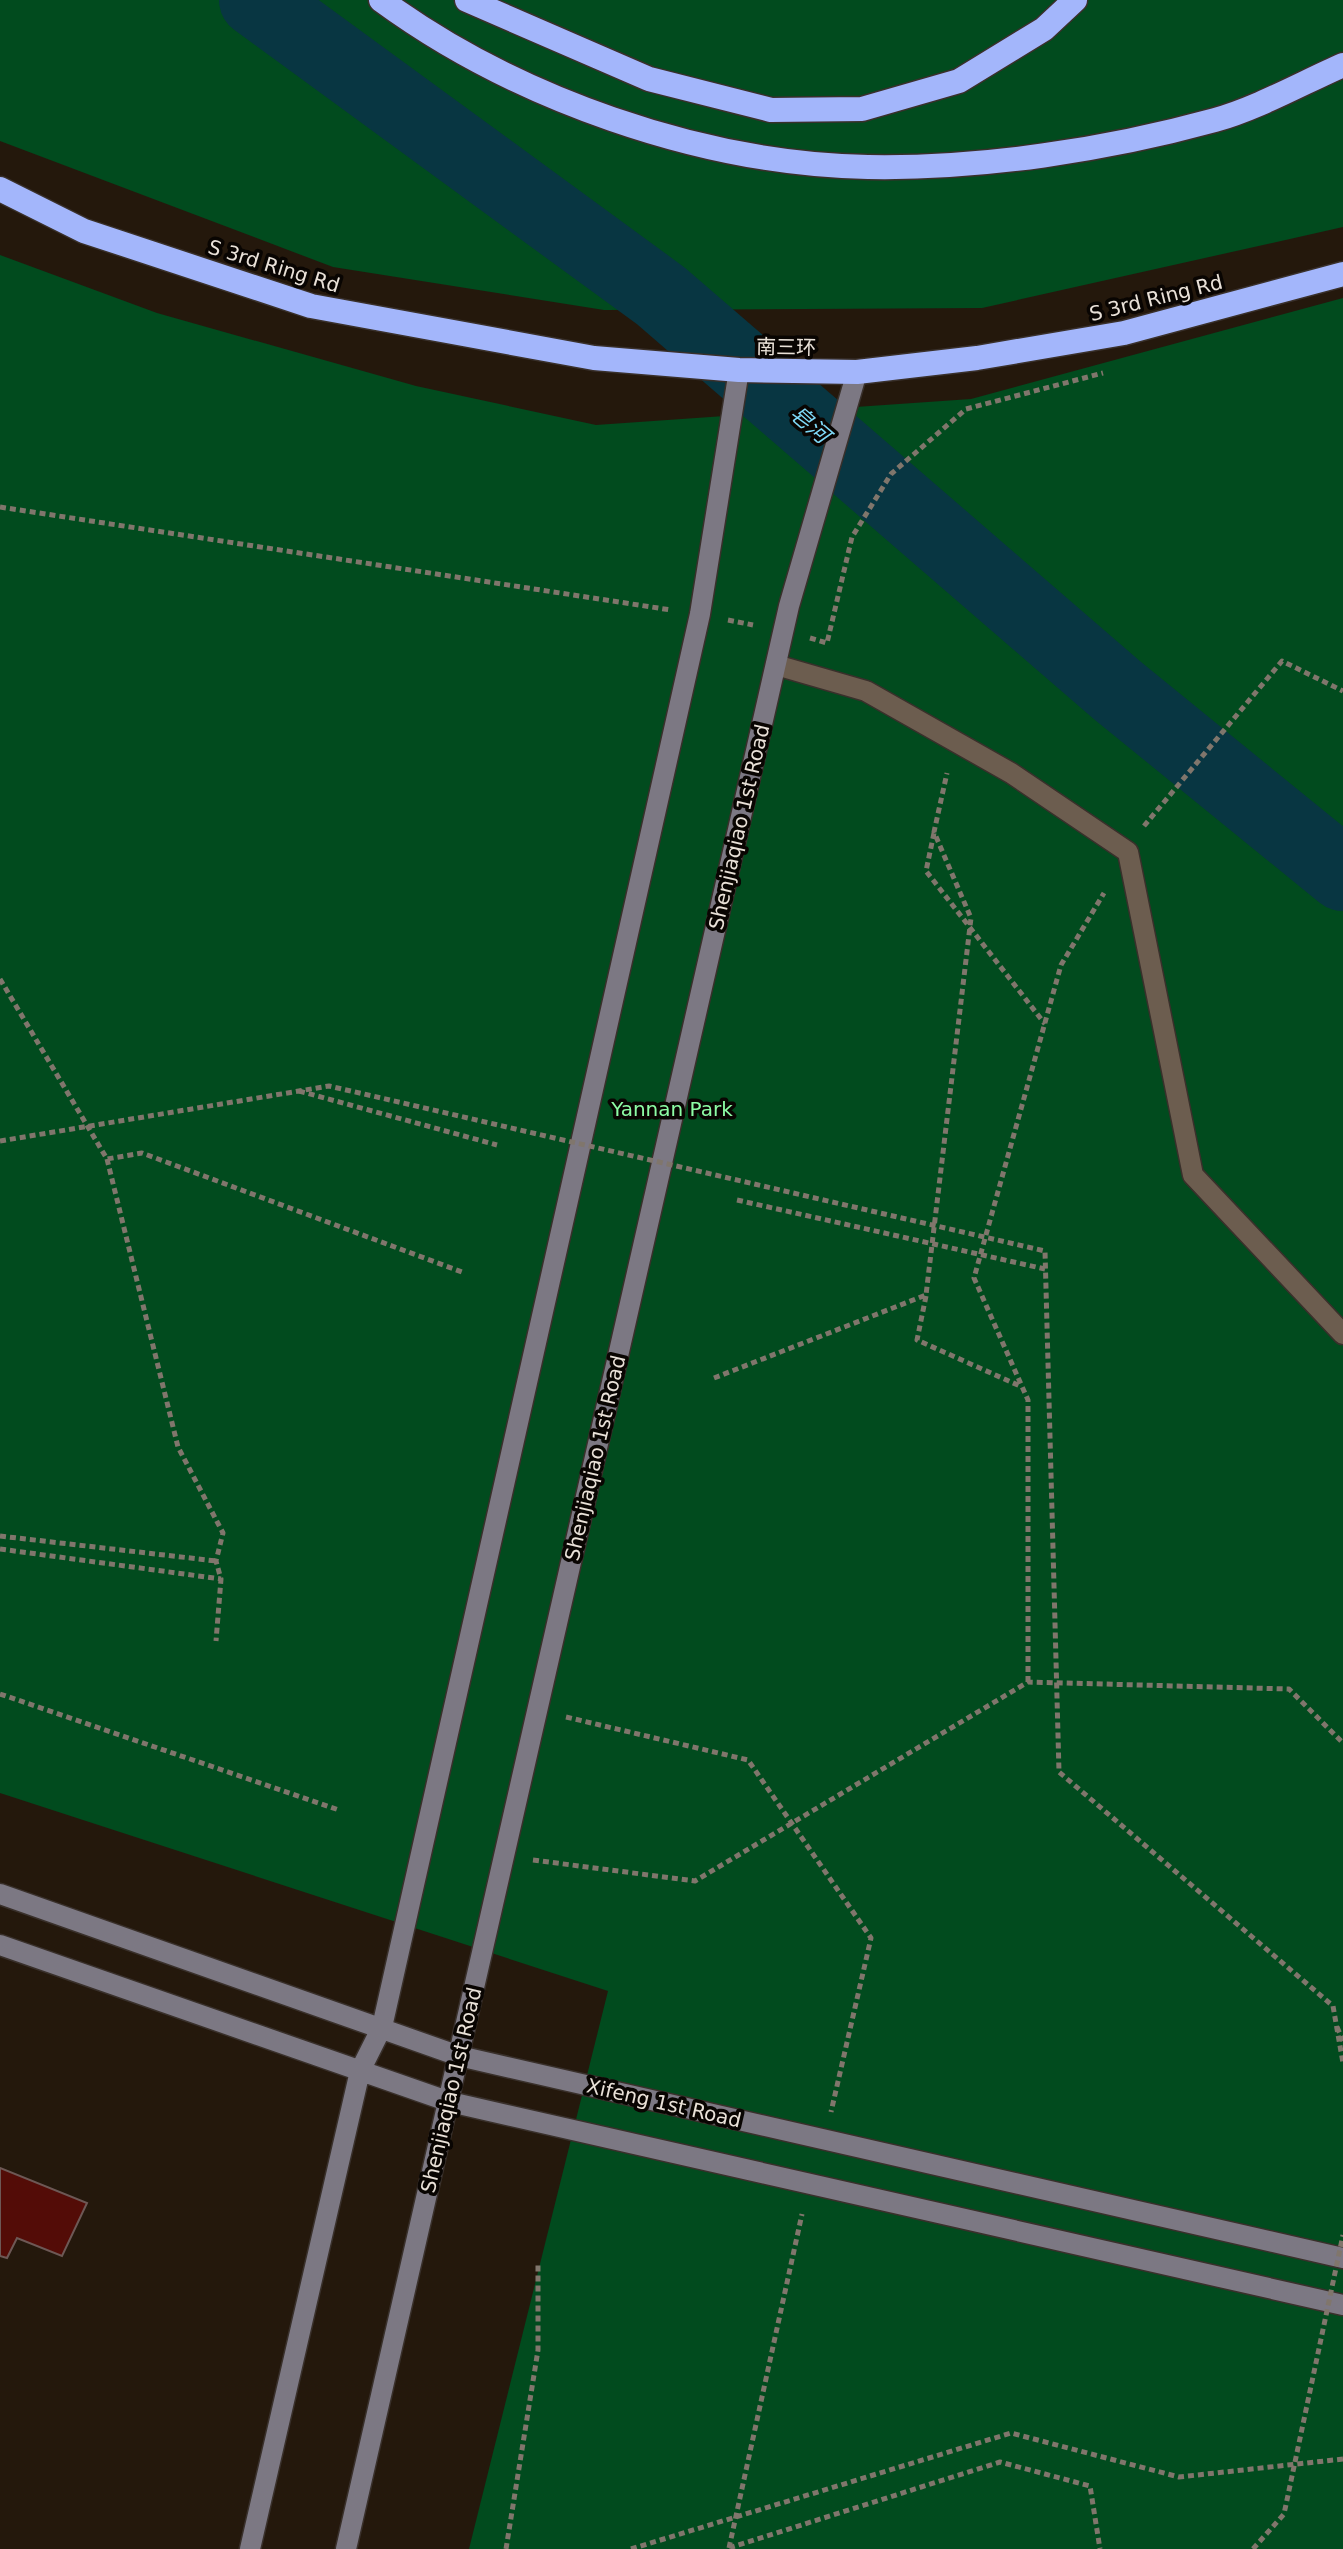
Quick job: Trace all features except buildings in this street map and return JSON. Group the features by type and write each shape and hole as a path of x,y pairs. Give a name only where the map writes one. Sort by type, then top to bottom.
{"highway":[{"path":"381,0 517,82 623,122 742,153 866,167 1020,160 1217,120 1343,65"},
{"path":"467,0 649,79 771,110 862,109 959,81 1044,29 1075,0"},
{"name":"S 3rd Ring Rd","path":"0,189 84,231 311,306 594,358"},
{"name":"S 3rd Ring Rd","path":"977,358 1124,333 1343,274"},
{"name":"南三环","path":"594,358 739,370 857,372 977,358"}],"main road":[{"path":"250,2549 360,2071 382,2027 700,614 739,370"},
{"name":"Shenjiaqiao 1st Road","path":"346,2549 789,606 857,372"},
{"name":"Xifeng 1st Road","path":"0,1894 459,2056 1343,2258"},
{"path":"0,1945 450,2102 1343,2305"}],"lane":[{"path":"776,665 866,691 1011,773 1128,852 1193,1175 1343,1334"}],"path":[{"path":"0,507 700,614 827,643 852,537 891,474 966,409 1117,370"},
{"path":"1028,1682 1028,1400 974,1278 1061,965 1148,819 1282,661 1343,691"},
{"path":"954,741 926,871 1045,1024"},
{"path":"934,832 971,918 926,1295 917,1340 1021,1387"},
{"path":"0,979 107,1159 178,1447 223,1533 216,1561 221,1579 216,1641"},
{"path":"0,1141 329,1086 1045,1251 1059,1772 1333,2006 1343,2063"},
{"path":"299,1091 497,1145"},
{"path":"107,1159 142,1153 462,1272"},
{"path":"737,1200 1045,1269"},
{"path":"714,1378 926,1295"},
{"path":"0,1536 216,1561"},
{"path":"0,1549 221,1579"},
{"path":"504,1856 695,1881 1028,1682 1289,1689 1343,1743"},
{"path":"0,1694 339,1810"},
{"path":"537,1711 748,1760 871,1938 824,2140"},
{"path":"1337,2027 1343,2041"},
{"path":"808,2184 729,2548 775,2536 1000,2462 1090,2486 1100,2549"},
{"path":"1253,2549 1284,2514 1343,2235"},
{"path":"506,2549 538,2350 538,2263"},
{"path":"631,2549 1011,2433 1179,2477 1343,2459"}],"green space":[{"path":"0,0 1343,0 1343,227 982,308 604,310 333,267 0,141"},
{"name":"Yannan Park","path":"0,255 157,313 416,386 596,425 971,399 1343,298 1343,2549 469,2549 608,1991 0,1793"}],"waterway":[{"name":"皂河","path":"256,0 661,296 1118,691 1343,874"}]}
